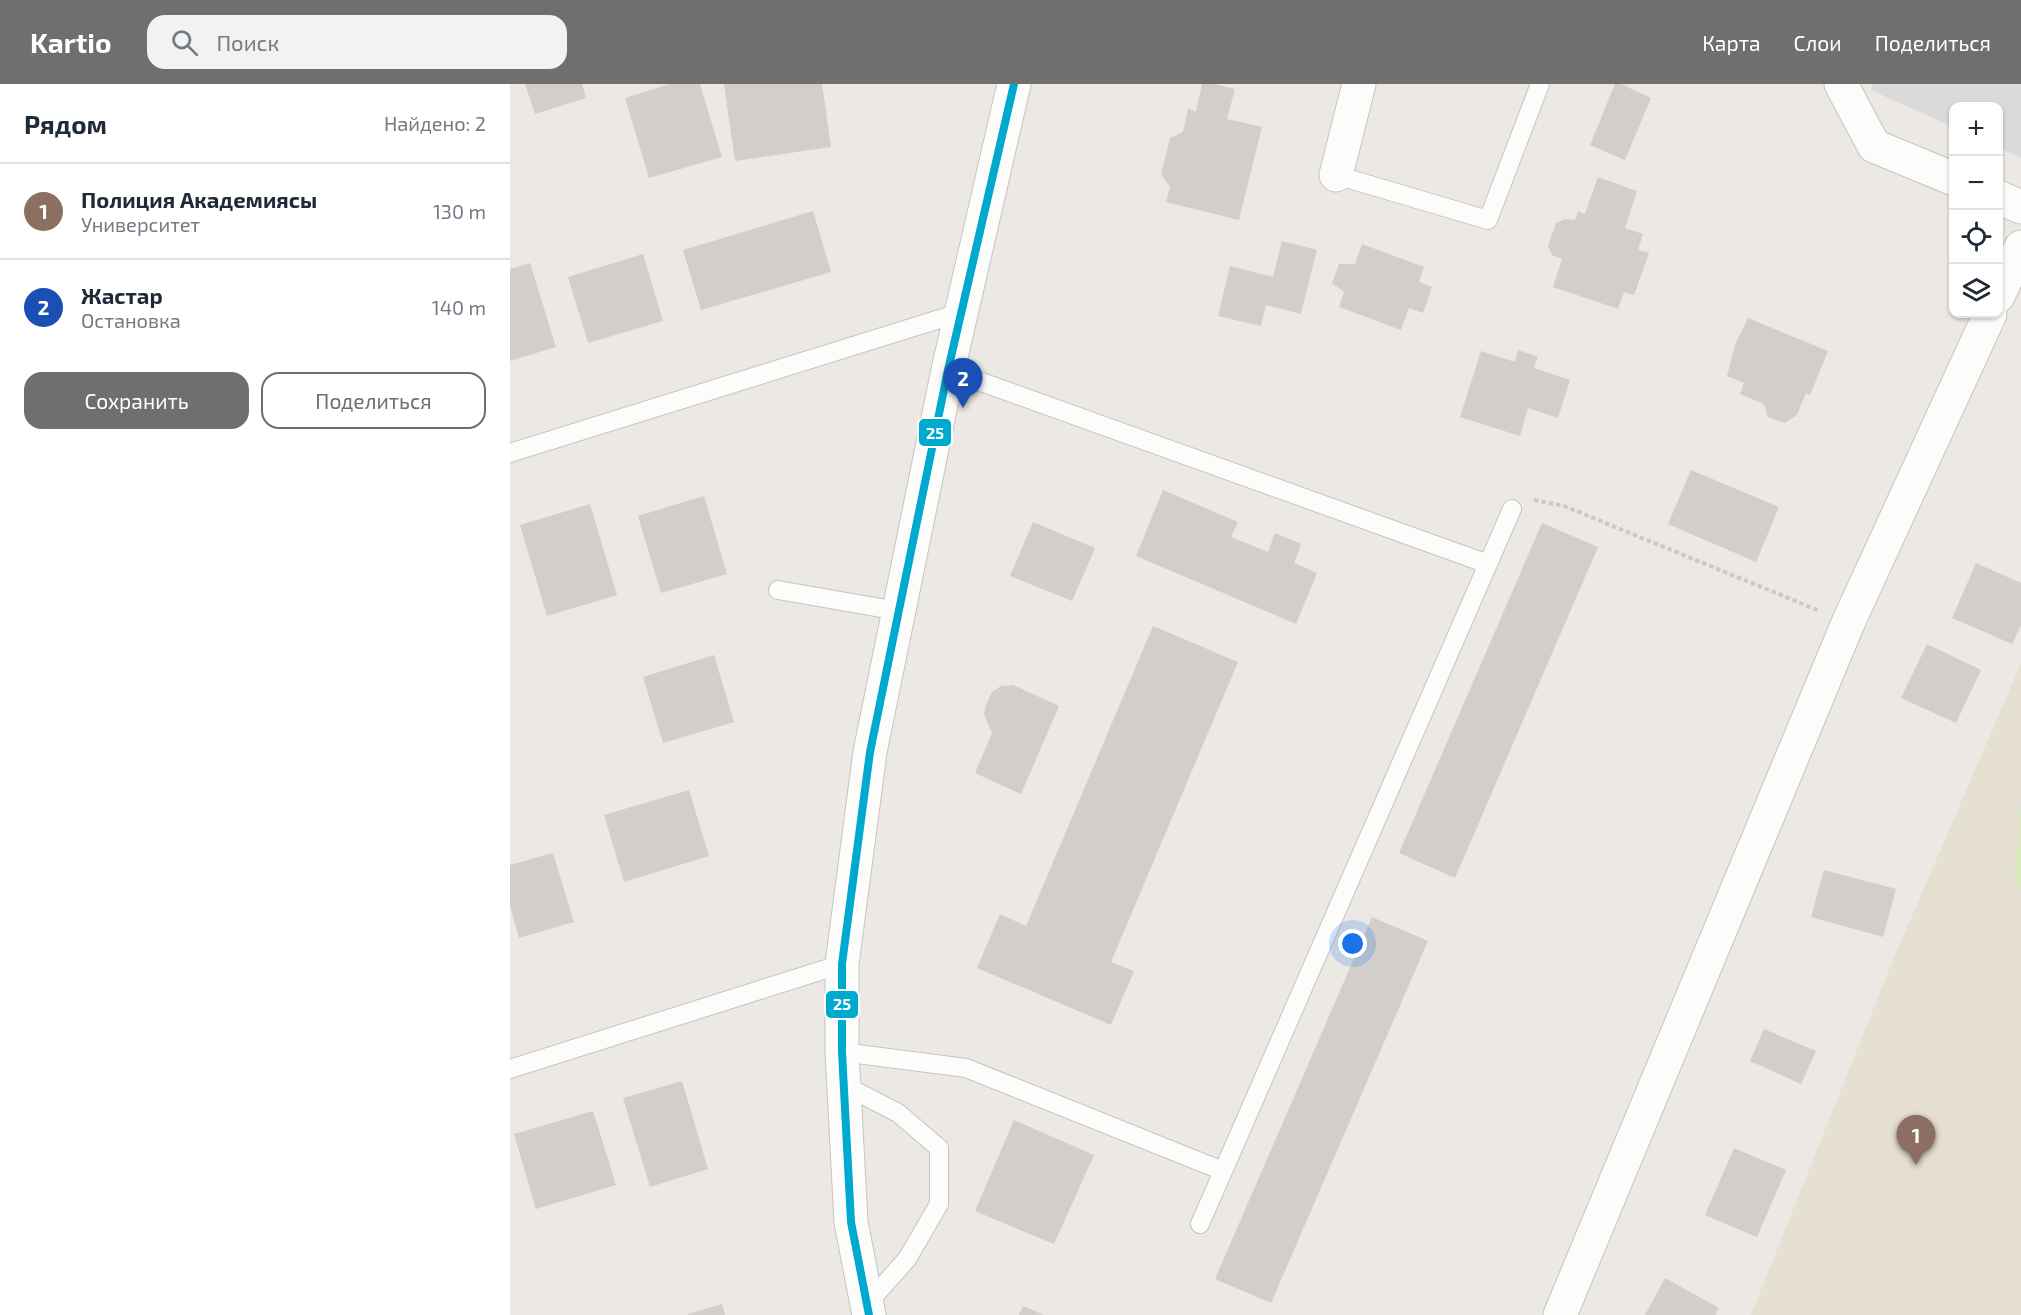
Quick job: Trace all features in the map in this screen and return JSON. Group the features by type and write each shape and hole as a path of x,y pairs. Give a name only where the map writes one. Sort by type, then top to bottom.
{"street":[{"path":"868,1309 851,1222 842,1052 842,964 870,752 948,370 1014,84"},
{"path":"1336,175 1359,84"},
{"path":"1841,84 1874,146 1949,177"},
{"path":"2003,199 2021,207"},
{"path":"2003,285 2021,247"},
{"path":"1560,1315 1848,623 1988,318"}],"lane":[{"path":"1336,175 1488,220 1540,84"},
{"path":"510,453 962,312"},
{"path":"948,370 1488,564"},
{"path":"1200,1224 1512,509"},
{"path":"778,590 898,611"},
{"path":"510,1069 842,964"},
{"path":"842,1052 966,1068 1223,1171"},
{"path":"844,1085 898,1113 939,1148 939,1204 908,1259 868,1309"}],"path":[{"path":"1512,509 1535,500 1564,506 1848,623"}],"shaded area":[{"path":"1873,84 2021,84 2021,158 2003,150 2003,102 1949,102 1949,125 1871,90"},
{"path":"2021,663 2021,1315 1751,1315 1893,960"}],"green space":[{"path":"2021,804 2021,891 2015,878"}],"building":[{"path":"525,84 582,84 586,98 535,114"},
{"path":"670,84 700,84 722,157 649,178 625,98"},
{"path":"724,84 822,84 831,147 735,161"},
{"path":"1202,84 1215,84 1235,89 1227,119 1262,127 1239,220 1166,202 1170,187 1161,174 1170,138 1183,132 1188,109 1196,112"},
{"path":"1615,84 1621,84 1651,98 1625,160 1590,145"},
{"path":"1598,177 1637,191 1625,228 1643,234 1638,250 1649,253 1634,295 1624,292 1618,309 1553,287 1562,259 1552,255 1548,246 1556,223 1565,219 1575,220 1578,211 1585,214"},
{"path":"813,211 831,272 701,310 683,250"},
{"path":"1282,241 1317,250 1301,314 1266,305 1261,326 1218,316 1230,266 1273,277"},
{"path":"1362,244 1424,267 1419,282 1432,287 1423,313 1409,308 1401,330 1339,307 1344,292 1332,283 1339,264 1355,264"},
{"path":"643,254 663,321 588,343 568,277"},
{"path":"530,263 556,347 510,361 510,269"},
{"path":"1748,318 1828,351 1810,395 1806,393 1797,415 1785,423 1768,417 1764,404 1740,394 1744,383 1727,376 1735,345"},
{"path":"1518,350 1538,357 1534,368 1570,380 1558,418 1528,408 1520,436 1460,417 1481,351 1515,362"},
{"path":"1691,470 1779,507 1756,562 1668,524"},
{"path":"1163,490 1238,522 1231,537 1268,552 1275,533 1301,544 1294,563 1317,573 1296,624 1136,556"},
{"path":"704,496 727,574 661,593 638,516"},
{"path":"590,504 617,595 547,616 520,525"},
{"path":"1033,522 1095,548 1072,601 1010,576"},
{"path":"1542,523 1598,547 1455,878 1399,853"},
{"path":"1976,563 2021,583 2021,625 2012,644 1952,618"},
{"path":"1153,626 1238,662 1111,962 1134,971 1111,1025 977,968 1000,914 1026,926"},
{"path":"1927,644 1981,670 1956,723 1901,698"},
{"path":"714,655 734,722 663,743 643,677"},
{"path":"1013,685 1059,706 1021,794 975,773 992,733 984,714 986,705 992,692 1001,686"},
{"path":"689,790 709,856 624,882 604,815"},
{"path":"553,853 574,922 519,938 510,906 510,865"},
{"path":"1824,870 1896,889 1883,937 1811,917"},
{"path":"1372,917 1428,941 1271,1303 1215,1279"},
{"path":"1764,1029 1816,1051 1801,1084 1750,1061"},
{"path":"682,1081 708,1169 650,1187 623,1098"},
{"path":"593,1111 616,1185 536,1209 514,1134"},
{"path":"1014,1120 1094,1155 1054,1244 975,1211"},
{"path":"1734,1148 1786,1170 1757,1237 1705,1215"},
{"path":"1665,1278 1719,1308 1715,1315 1645,1315"},
{"path":"722,1304 725,1315 688,1315 688,1314"},
{"path":"1023,1306 1044,1315 1019,1315"}],"transit line":[{"name":"25","path":"869,1315 851,1222 842,1052 842,964 870,752 948,370 1014,84"}],"place":[{"name":"Жастар","path":"963,408"},
{"name":"Полиция Академиясы","path":"1916,1165"}]}
